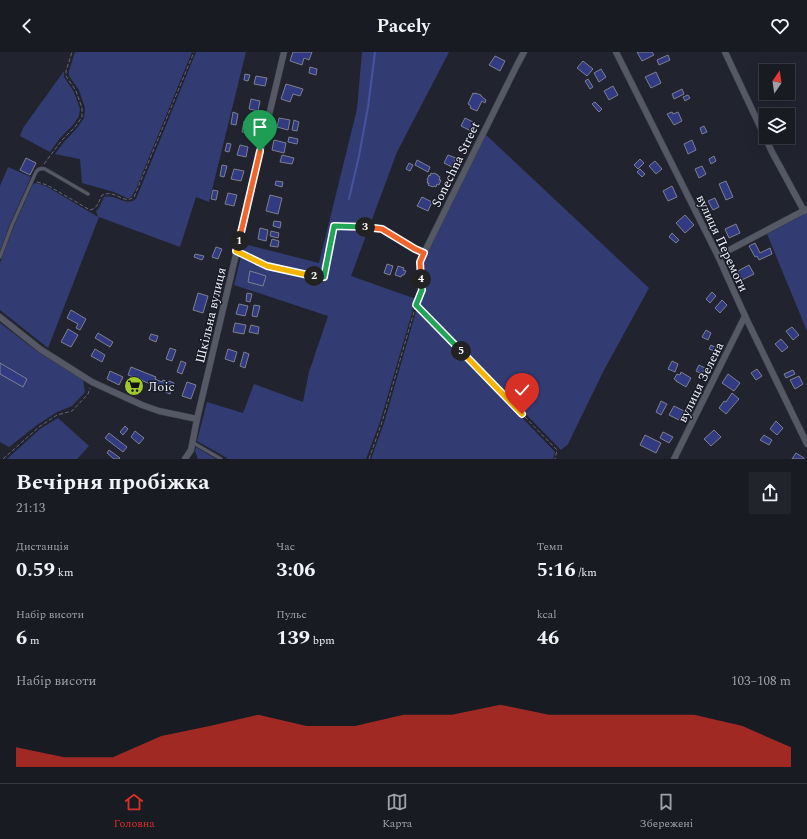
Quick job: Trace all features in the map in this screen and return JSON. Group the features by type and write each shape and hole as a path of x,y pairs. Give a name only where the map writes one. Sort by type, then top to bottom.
{"street":[{"name":"Шкільна вулиця","path":"185,459 191,450 236,251 284,52"},
{"name":"Sonechna Street","path":"422,290 420,262 524,52"},
{"name":"вулиця Перемоги","path":"616,52 718,256 745,316 807,444"},
{"path":"718,256 805,210 772,152 725,52"},
{"name":"вулиця Зелена","path":"674,459 745,316"},
{"path":"0,317 40,349 92,382 148,407 197,419"}],"lane":[{"path":"0,257 12,225 38,169 42,168 49,171 88,194"},
{"path":"192,442 221,459"}],"path":[{"path":"42,168 62,140 82,117 82,108 76,91 66,76 66,71 72,52"},
{"path":"31,184 36,181 47,185 90,210 97,206 102,195 113,194 126,200 134,197 194,52"},
{"path":"236,251 267,266 324,277 334,226 382,229 424,253"},
{"path":"369,459 382,422 416,305 422,290"},
{"path":"416,305 558,450 554,459"},
{"path":"3,459 39,427 57,416 72,410 88,394 92,382"}],"shaded area":[{"path":"75,52 192,52 136,189 130,198 82,183 80,159 55,154 84,118 85,108 79,90 69,76 69,71"},
{"path":"196,52 246,52 209,202 196,197 180,247 99,217 48,348 0,310 0,263 14,226 33,184 36,183 46,186 98,217 96,211 104,197 113,197 128,202 136,199"},
{"path":"362,52 449,52 397,152 351,276 416,299 380,422 366,459 227,459 197,441 207,402 243,413 254,384 303,402 309,372 328,316 234,285 244,244 319,263 357,109"},
{"path":"64,71 64,77 74,92 80,109 79,116 50,152 20,136 23,128"},
{"path":"485,134 649,288 604,370 568,444 561,450 418,304 424,290 423,262"},
{"path":"8,167 31,177 10,224 0,251 0,186"},
{"path":"807,213 807,331 767,234"},
{"path":"417,308 555,452 553,459 371,459 384,423"},
{"path":"0,323 38,352 83,380 85,392 72,406 57,412 37,425 9,447 0,442"},
{"path":"58,418 89,446 77,459 7,459 40,429"},
{"path":"196,447 216,459 198,459 195,451"}],"building":[{"path":"293,52 312,52 309,60 304,58 302,65 290,61"},
{"path":"637,52 652,52 654,55 642,61"},
{"path":"668,55 670,60 659,65 657,60"},
{"path":"495,56 505,61 500,71 489,65"},
{"path":"583,61 593,69 587,76 577,68"},
{"path":"310,67 317,69 316,75 309,73"},
{"path":"601,69 606,77 599,82 594,73"},
{"path":"656,72 661,83 651,88 645,77"},
{"path":"245,74 250,75 248,81 244,80"},
{"path":"256,76 267,78 265,86 254,84"},
{"path":"588,79 593,87 590,89 585,81"},
{"path":"286,84 303,89 300,96 293,94 290,102 281,99"},
{"path":"613,86 618,95 609,100 604,91"},
{"path":"682,89 684,94 674,99 672,94"},
{"path":"473,93 481,95 486,100 485,103 482,101 477,111 470,108 471,106 468,104"},
{"path":"688,95 690,98 685,101 683,97"},
{"path":"251,99 260,101 258,111 249,109"},
{"path":"595,102 602,109 599,112 592,104"},
{"path":"233,112 238,114 236,125 231,124"},
{"path":"672,112 673,114 678,112 682,121 674,125 667,114"},
{"path":"279,118 290,120 288,130 277,127"},
{"path":"465,118 475,123 471,131 461,126"},
{"path":"294,120 299,122 297,131 292,130"},
{"path":"244,121 255,123 253,134 242,132"},
{"path":"704,126 707,132 702,134 700,128"},
{"path":"289,137 298,139 297,144 288,142"},
{"path":"274,140 286,143 284,153 272,150"},
{"path":"692,140 696,150 688,154 684,144"},
{"path":"227,143 231,144 229,152 225,151"},
{"path":"240,145 248,147 246,157 237,155"},
{"path":"282,155 294,158 292,164 280,162"},
{"path":"448,155 456,158 452,167 444,163"},
{"path":"714,156 716,161 711,164 709,159"},
{"path":"26,158 36,163 30,175 20,170"},
{"path":"640,159 644,163 638,169 634,165"},
{"path":"417,160 430,167 428,172 415,165"},
{"path":"655,161 662,169 656,174 649,166"},
{"path":"409,163 413,165 410,171 406,169"},
{"path":"222,165 227,166 224,177 220,176"},
{"path":"702,166 706,174 699,178 695,169"},
{"path":"234,169 244,171 241,181 231,179"},
{"path":"640,169 645,174 642,177 637,172"},
{"path":"431,173 434,173 440,177 439,180 441,180 439,185 437,184 436,187 428,185 429,183 427,183"},
{"path":"276,181 283,182 282,187 275,185"},
{"path":"726,181 733,197 726,200 719,184"},
{"path":"672,186 677,197 668,201 663,191"},
{"path":"213,190 218,191 216,200 211,199"},
{"path":"228,193 237,195 234,206 225,204"},
{"path":"270,195 282,198 278,214 266,211"},
{"path":"422,197 432,202 428,211 417,206"},
{"path":"715,198 719,207 713,210 708,201"},
{"path":"685,215 694,225 685,233 676,223"},
{"path":"274,221 281,222 280,228 273,226"},
{"path":"736,224 740,233 729,238 725,229"},
{"path":"260,228 268,230 266,241 258,239"},
{"path":"271,231 279,233 278,238 270,236"},
{"path":"672,233 679,240 676,243 669,237"},
{"path":"272,239 279,241 278,247 270,246"},
{"path":"755,243 760,253 770,248 772,254 759,260 757,256 755,257 749,246"},
{"path":"216,247 222,249 218,259 212,257"},
{"path":"195,254 204,256 202,260 194,257"},
{"path":"387,264 393,266 390,275 384,273"},
{"path":"749,265 754,274 742,280 738,271"},
{"path":"398,266 404,268 403,270 406,271 401,277 395,275"},
{"path":"250,271 266,276 263,286 248,282"},
{"path":"712,292 716,296 710,303 706,299"},
{"path":"198,293 208,296 203,313 193,310"},
{"path":"247,293 252,294 250,302 246,301"},
{"path":"722,300 727,305 720,313 715,308"},
{"path":"239,304 248,306 245,316 236,314"},
{"path":"254,305 260,306 257,317 252,316"},
{"path":"71,310 86,319 80,330 76,328 78,324 67,318"},
{"path":"235,323 246,325 244,334 233,332"},
{"path":"251,325 259,327 258,334 249,332"},
{"path":"792,327 799,335 793,340 786,331"},
{"path":"68,329 78,335 71,347 61,342"},
{"path":"706,330 711,333 708,340 702,337"},
{"path":"98,333 113,342 110,347 95,338"},
{"path":"151,334 158,336 156,342 149,339"},
{"path":"781,339 788,347 782,352 775,344"},
{"path":"711,345 718,349 717,352 709,349"},
{"path":"170,348 176,350 172,361 166,359"},
{"path":"95,349 105,355 102,362 91,356"},
{"path":"228,349 237,352 234,362 225,359"},
{"path":"244,352 249,354 245,368 240,366"},
{"path":"181,361 186,363 182,374 177,372"},
{"path":"672,361 678,364 675,372 668,369"},
{"path":"0,363 27,379 23,387 0,374"},
{"path":"699,365 705,368 702,374 696,371"},
{"path":"131,367 156,377 155,379 162,382 163,380 174,383 170,394 165,392 166,390 161,388 160,391 152,388 153,385 128,375"},
{"path":"757,369 762,376 756,380 751,373"},
{"path":"793,370 795,374 786,378 784,374"},
{"path":"110,371 123,377 119,385 107,379"},
{"path":"681,372 691,378 686,387 674,379 677,374 680,375"},
{"path":"728,374 740,383 734,391 722,383"},
{"path":"799,376 803,384 795,389 790,380"},
{"path":"187,382 196,385 191,399 182,396"},
{"path":"133,383 138,385 136,391 130,388"},
{"path":"732,393 739,399 726,414 719,408 724,401 726,402"},
{"path":"661,401 667,404 661,415 656,412"},
{"path":"674,406 684,411 679,420 669,415"},
{"path":"776,421 783,428 777,435 770,429"},
{"path":"125,426 128,429 123,435 120,432"},
{"path":"714,430 721,437 711,446 704,439"},
{"path":"135,431 144,438 139,444 131,437"},
{"path":"663,432 673,437 669,443 660,438"},
{"path":"109,433 127,447 123,452 105,438"},
{"path":"645,435 661,443 656,453 640,445"},
{"path":"764,435 772,440 769,445 760,440"},
{"path":"109,450 120,458 114,459 107,453"},
{"path":"796,453 804,458 804,459 792,459"}],"waterway":[{"path":"349,199 368,107 375,52"}],"place":[{"name":"Лоіс","path":"134,386"}],"route":[{"path":"260,151 236,251 267,266 324,277 334,226 382,229 424,253 420,262 422,290 416,305 522,414"}]}
